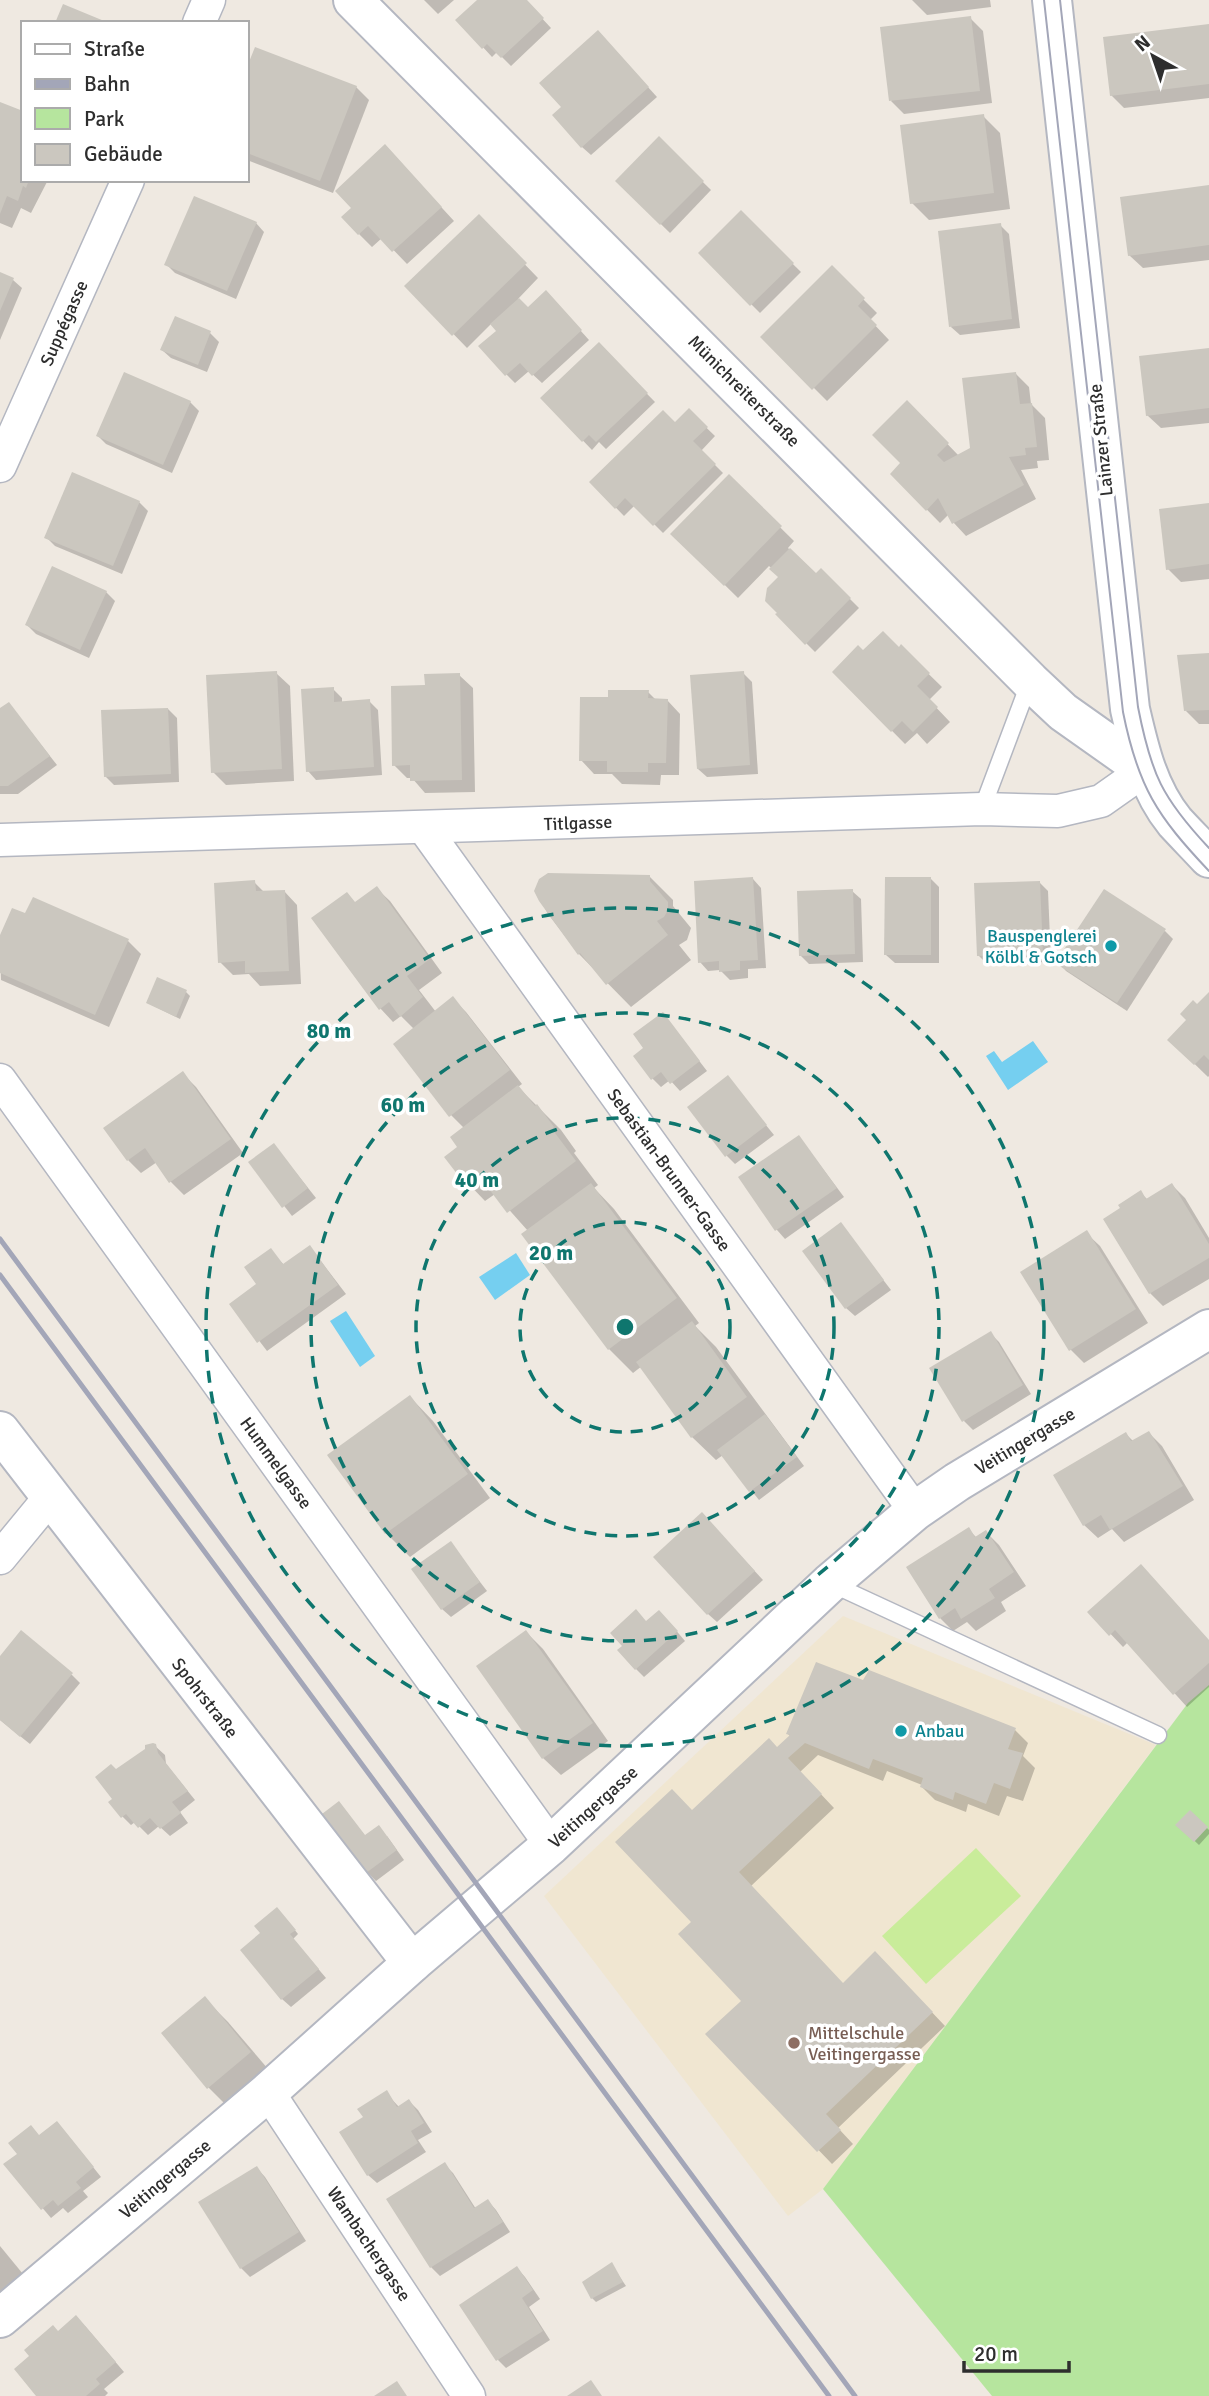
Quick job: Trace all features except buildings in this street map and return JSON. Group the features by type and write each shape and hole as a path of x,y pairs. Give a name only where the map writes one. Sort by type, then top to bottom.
{"street":[{"path":"200,21 209,0"},
{"name":"Münichreiterstraße","path":"354,0 1030,681 1063,712 1145,769"},
{"name":"Lainzer Straße","path":"1052,0 1130,709 1145,769 1173,820 1209,858"},
{"name":"Suppégasse","path":"0,466 127,182"},
{"name":"Titlgasse","path":"0,839 982,809 1058,811 1101,801 1145,769"},
{"name":"Sebastian-Brunner-Gasse","path":"424,828 915,1511"},
{"name":"Hummelgasse","path":"0,1080 551,1845"},
{"name":"Veitingergasse","path":"0,2318 268,2092 412,1963 551,1845 830,1583 915,1511 957,1482 1209,1329"},
{"name":"Spohrstraße","path":"0,1431 412,1963"},
{"path":"0,1558 51,1496"},
{"name":"Wambachergasse","path":"268,2092 470,2396"}],"lane":[{"path":"982,809 1030,681"},
{"path":"830,1583 1158,1735"}],"shaded area":[{"name":"Mittelschule Veitingergasse","path":"843,1616 1156,1745 823,2189 788,2216 544,1896"}],"green space":[{"path":"1209,1685 1209,2396 992,2396 823,2189 1188,1703"},
{"path":"976,1848 1021,1896 926,1984 882,1936"}],"water":[{"path":"1033,1041 1048,1062 1008,1090 986,1056 994,1051 1002,1062"},
{"path":"516,1253 530,1275 495,1300 479,1277"},
{"path":"346,1311 375,1356 360,1367 330,1321"}],"tram line":[{"path":"1044,0 1123,712 1135,761 1152,799 1176,834 1209,871"},
{"path":"1060,0 1138,707 1148,750 1161,784 1180,814 1209,848"}],"railway":[{"path":"0,1239 855,2396"},
{"path":"0,1275 829,2396"}],"place":[{"name":"Bauspenglerei Kölbl & Gotsch","path":"1111,946"},
{"name":"Anbau","path":"901,1731"},
{"name":"Mittelschule Veitingergasse","path":"794,2043"}]}
